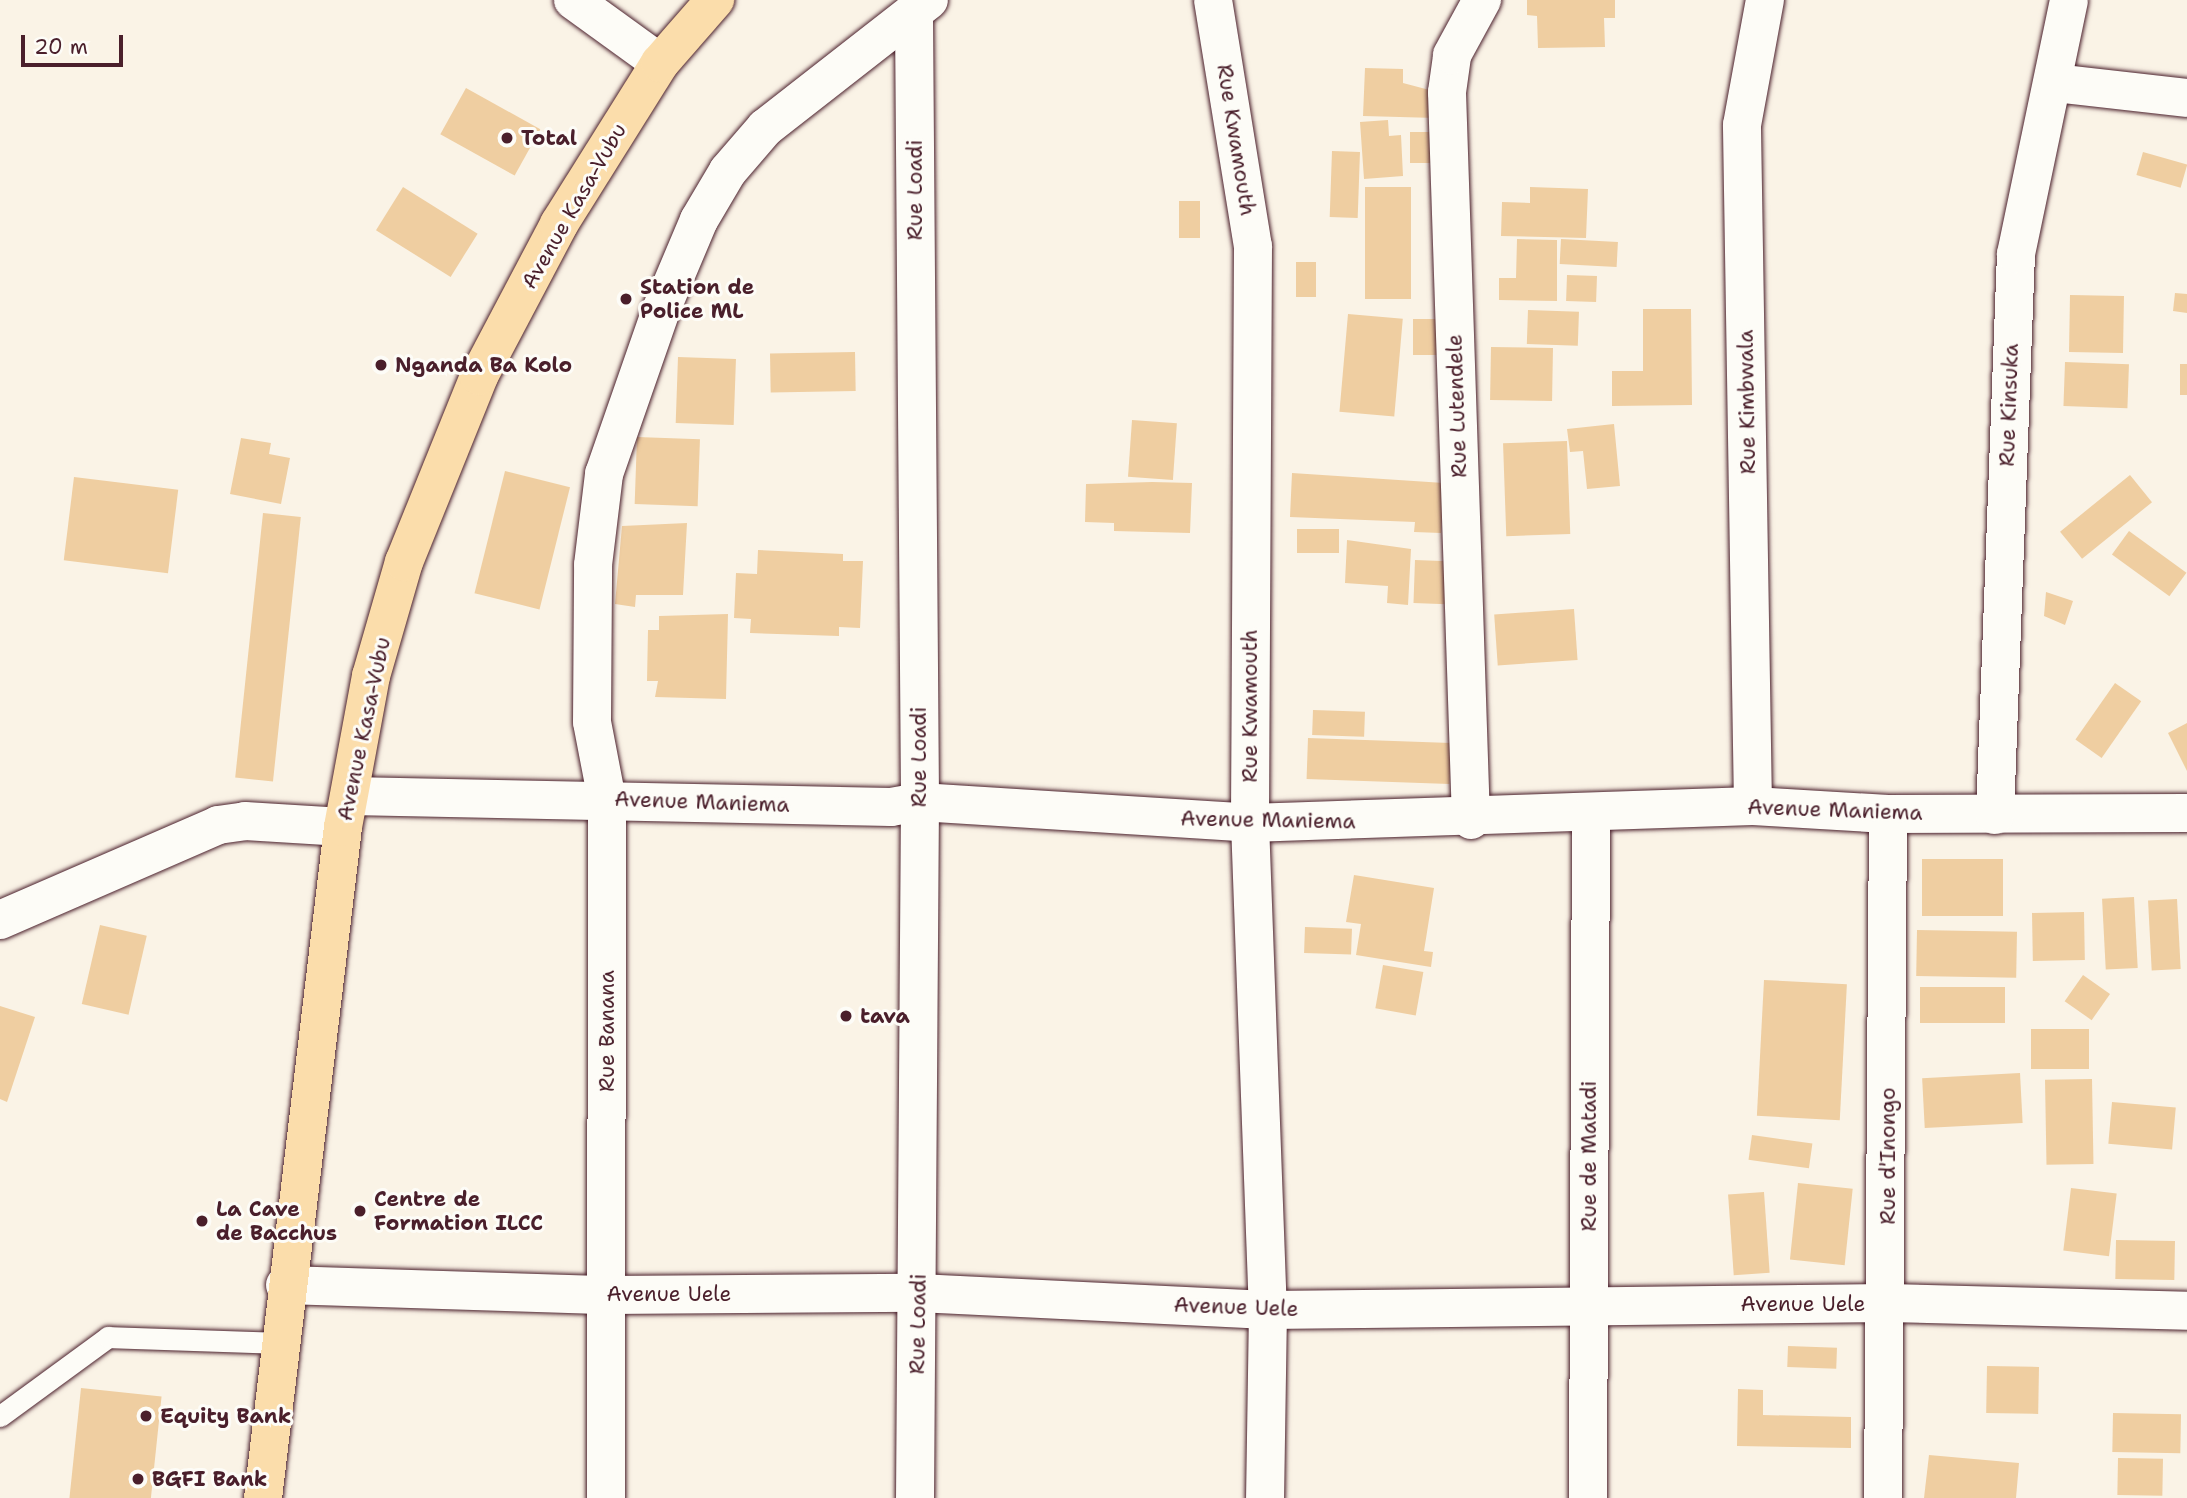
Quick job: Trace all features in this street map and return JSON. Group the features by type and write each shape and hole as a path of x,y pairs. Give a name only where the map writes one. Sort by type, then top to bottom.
{"main road":[{"name":"Avenue Kasa-Vubu","path":"263,1498 285,1285 347,811 372,676 404,562 449,445 559,224 660,63 715,0"}],"street":[{"path":"573,0 660,63"},
{"name":"Rue Kwamouth","path":"1213,0 1253,246 1250,823 1268,1310 1265,1498"},
{"name":"Rue Lutendele","path":"1471,820 1447,92 1452,55 1482,0"},
{"name":"Rue Kimbwala","path":"1753,806 1742,125 1765,0"},
{"name":"Rue Kinsuka","path":"1995,815 2016,254 2055,83 2069,0"},
{"name":"Rue Banana","path":"606,1498 607,800 592,722 593,565 604,474 638,368 699,220 765,128 921,8"},
{"name":"Rue Loadi","path":"915,1498 920,802 921,8"},
{"path":"2055,83 2187,98"},
{"name":"Avenue Maniema","path":"0,920 218,825 347,811 607,800 891,807 920,802 1250,823 1471,820 1753,806 1888,814 2187,813"},
{"name":"Rue de Matadi","path":"1588,1498 1591,813"},
{"name":"Rue d'Inongo","path":"1883,1498 1888,1303 1888,814"},
{"name":"Avenue Uele","path":"285,1285 608,1295 918,1293 1268,1310 1888,1303 2187,1311"}],"lane":[{"path":"0,1416 108,1337 279,1343"}],"building":[{"path":"1527,0 1615,0 1615,18 1604,18 1605,47 1538,48 1537,16 1527,15"},
{"path":"1365,68 1403,69 1403,83 1437,92 1436,118 1363,116"},
{"path":"466,88 540,129 515,176 440,134"},
{"path":"1388,120 1389,136 1401,135 1403,176 1364,179 1360,122"},
{"path":"1410,132 1437,132 1437,163 1410,163"},
{"path":"1332,151 1360,152 1358,218 1330,217"},
{"path":"2143,152 2187,165 2181,188 2136,175"},
{"path":"403,187 478,234 451,277 376,230"},
{"path":"1365,187 1411,187 1411,299 1365,299"},
{"path":"1530,187 1588,189 1586,238 1501,236 1502,202 1530,203"},
{"path":"1179,201 1200,201 1200,238 1179,238"},
{"path":"1517,239 1557,240 1557,301 1499,300 1499,278 1516,278"},
{"path":"1561,239 1618,242 1617,267 1560,264"},
{"path":"1296,262 1316,262 1316,297 1296,297"},
{"path":"1567,275 1597,276 1596,302 1566,301"},
{"path":"2175,293 2187,294 2187,313 2173,311"},
{"path":"2070,295 2124,296 2123,353 2069,352"},
{"path":"1643,309 1691,309 1692,405 1612,406 1612,371 1643,371"},
{"path":"1528,310 1579,312 1578,346 1527,344"},
{"path":"1348,314 1403,319 1394,416 1339,412"},
{"path":"1413,319 1443,319 1443,355 1413,355"},
{"path":"1491,347 1553,348 1552,401 1490,400"},
{"path":"855,352 856,391 771,392 770,353"},
{"path":"678,357 736,359 734,425 676,423"},
{"path":"2065,362 2129,364 2127,408 2063,406"},
{"path":"2180,364 2187,364 2187,395 2180,395"},
{"path":"1132,420 1177,423 1173,480 1128,477"},
{"path":"1614,424 1620,486 1587,489 1583,451 1570,452 1567,429"},
{"path":"637,437 700,439 698,506 635,504"},
{"path":"241,438 271,443 269,454 290,458 281,504 230,494"},
{"path":"1567,441 1570,534 1506,536 1503,443"},
{"path":"505,471 570,487 540,609 475,593"},
{"path":"1292,473 1444,483 1441,533 1414,532 1415,522 1290,517"},
{"path":"2130,475 2152,502 2082,559 2060,532"},
{"path":"74,477 178,490 168,573 64,560"},
{"path":"1192,483 1190,533 1114,531 1114,523 1085,522 1086,484"},
{"path":"263,513 301,517 273,782 235,778"},
{"path":"687,523 683,595 636,595 635,607 615,604 622,526"},
{"path":"1297,529 1339,529 1339,553 1297,553"},
{"path":"2129,531 2186,573 2169,596 2112,554"},
{"path":"1347,540 1411,549 1408,605 1387,603 1388,586 1345,583"},
{"path":"758,550 843,554 843,561 863,561 860,628 839,627 839,636 750,633 751,619 734,618 736,573 757,574"},
{"path":"1415,560 1448,561 1446,604 1413,603"},
{"path":"2046,592 2073,601 2065,625 2044,616"},
{"path":"1574,609 1578,660 1498,665 1494,615"},
{"path":"728,614 726,699 655,697 658,681 647,681 648,630 659,630 659,616"},
{"path":"2115,683 2141,701 2102,758 2075,740"},
{"path":"1313,710 1365,712 1364,737 1312,735"},
{"path":"2187,723 2187,771 2168,733"},
{"path":"1308,738 1451,743 1449,784 1307,779"},
{"path":"1922,859 2003,859 2003,916 1922,916"},
{"path":"1354,875 1434,888 1424,951 1433,952 1431,967 1356,955 1361,924 1346,922"},
{"path":"2134,897 2138,968 2106,970 2102,899"},
{"path":"2177,899 2181,969 2152,970 2148,901"},
{"path":"2084,912 2085,960 2033,961 2032,913"},
{"path":"100,925 147,936 129,1015 82,1004"},
{"path":"1305,927 1352,929 1351,955 1304,953"},
{"path":"1917,930 2017,932 2016,978 1916,976"},
{"path":"1383,965 1423,972 1416,1015 1375,1008"},
{"path":"2083,975 2110,994 2092,1020 2065,1001"},
{"path":"1764,980 1847,984 1840,1120 1757,1116"},
{"path":"1920,987 2005,987 2005,1023 1920,1023"},
{"path":"0,1006 35,1017 7,1102 0,1099"},
{"path":"2031,1029 2089,1029 2089,1069 2031,1069"},
{"path":"2020,1073 2023,1123 1925,1128 1922,1078"},
{"path":"2092,1079 2093,1164 2046,1165 2045,1080"},
{"path":"2112,1102 2176,1108 2172,1149 2108,1144"},
{"path":"1752,1135 1812,1143 1809,1168 1749,1160"},
{"path":"1798,1183 1853,1189 1845,1265 1790,1260"},
{"path":"2071,1188 2117,1194 2109,1256 2063,1251"},
{"path":"1764,1192 1770,1273 1734,1275 1728,1195"},
{"path":"2116,1240 2175,1241 2174,1280 2115,1279"},
{"path":"1788,1346 1837,1348 1836,1369 1787,1367"},
{"path":"1987,1366 2039,1367 2038,1414 1986,1413"},
{"path":"81,1388 162,1396 151,1498 69,1498"},
{"path":"1738,1389 1763,1390 1763,1415 1851,1417 1851,1448 1737,1446"},
{"path":"2113,1413 2181,1414 2180,1453 2112,1452"},
{"path":"1929,1455 2019,1463 2016,1498 1924,1498"},
{"path":"2118,1458 2163,1459 2162,1496 2117,1495"}],"place":[{"name":"Total","path":"507,138"},
{"name":"Station de Police ML","path":"626,299"},
{"name":"Nganda Ba Kolo","path":"381,365"},
{"name":"tava","path":"846,1016"},
{"name":"Centre de Formation ILCC","path":"360,1211"},
{"name":"La Cave de Bacchus","path":"202,1221"},
{"name":"Equity Bank","path":"146,1416"},
{"name":"BGFI Bank","path":"138,1479"}]}
